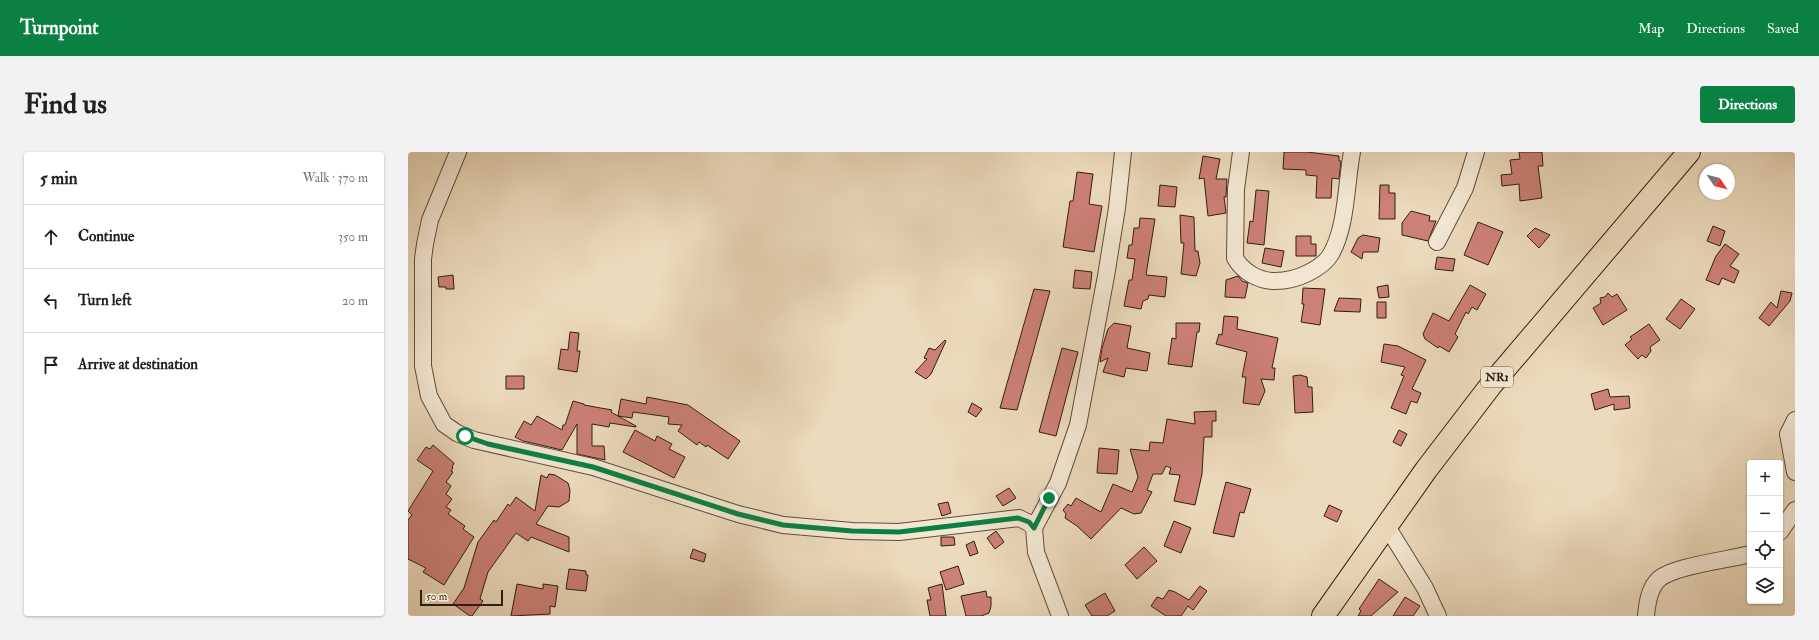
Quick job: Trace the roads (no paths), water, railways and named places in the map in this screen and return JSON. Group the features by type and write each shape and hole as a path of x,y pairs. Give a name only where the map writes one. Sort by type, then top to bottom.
{"highway":[{"name":"NR1","path":"1323,616 1426,470 1505,368 1689,152"}],"street":[{"path":"458,152 430,220 423,259 422,366 425,382 437,412 444,424 450,428 474,440 593,467 738,514 783,525 852,531 892,532 922,530 1018,518 1029,522 1034,528"},
{"path":"1060,616 1036,552 1034,528 1058,483 1078,425 1106,276 1117,208 1123,152"},
{"path":"1241,152 1236,189 1235,258 1238,265 1255,277 1274,281 1299,277 1324,263 1331,255 1340,230 1352,152"},
{"path":"1437,242 1465,188 1476,152"},
{"path":"1795,420 1788,434 1795,472"},
{"path":"1783,528 1795,510"},
{"path":"1386,525 1417,574 1438,616"},
{"path":"1646,616 1647,606 1653,588 1658,579 1666,574 1747,555"}]}
